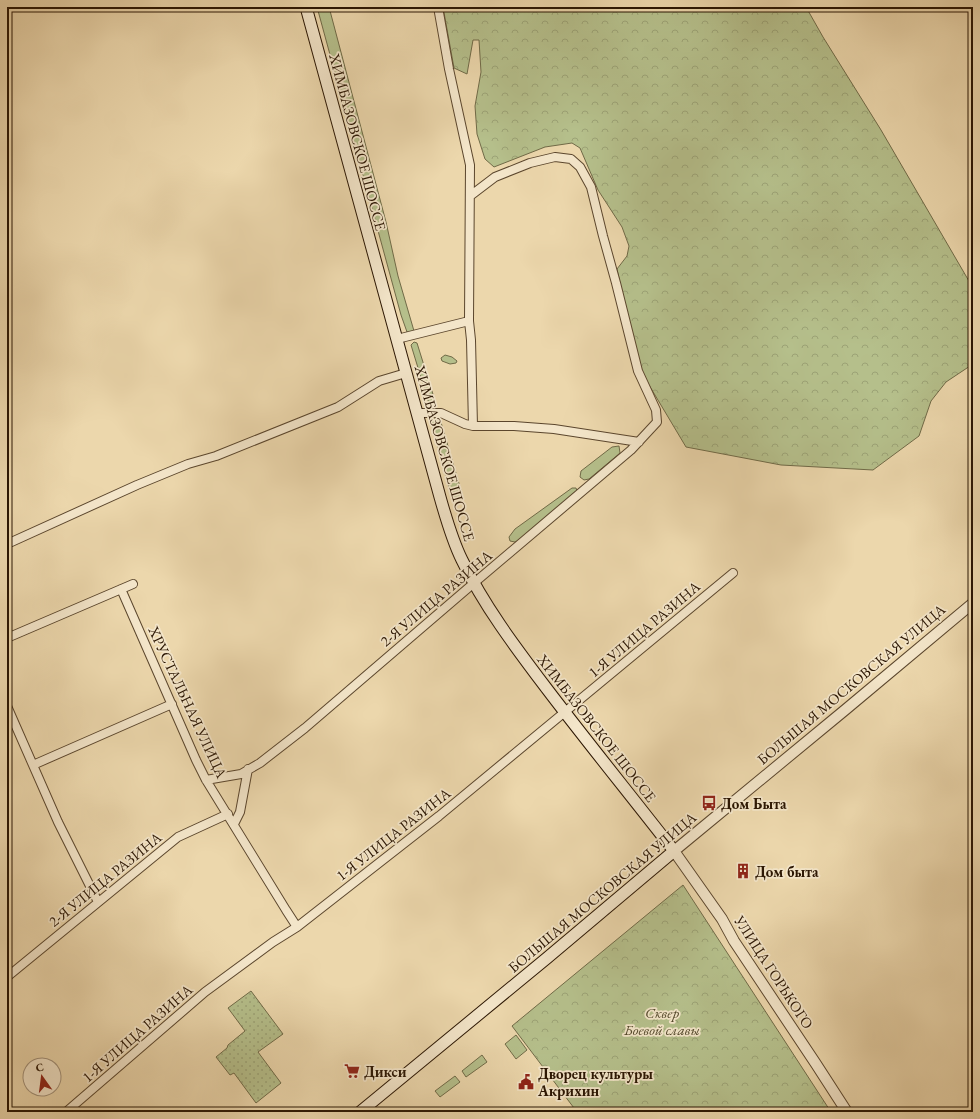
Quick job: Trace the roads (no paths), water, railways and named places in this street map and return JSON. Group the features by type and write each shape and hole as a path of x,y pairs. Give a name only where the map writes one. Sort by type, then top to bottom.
{"main road":[{"name":"ХИМБАЗОВСКОЕ ШОССЕ","path":"306,7 448,524 462,560 474,583 502,627 565,712 674,851"},
{"name":"БОЛЬШАЯ МОСКОВСКАЯ УЛИЦА","path":"360,1112 674,851"}],"street":[{"path":"438,7 449,69 470,165 469,321 473,426"},
{"name":"2-Я УЛИЦА РАЗИНА","path":"206,780 240,774 248,770 260,763 305,728 631,450 657,422 656,410 638,371 628,336 591,187 580,167 571,159 555,157 530,163 495,178 470,196"},
{"path":"397,339 469,321"},
{"path":"7,544 144,482 188,464 216,456 338,407 379,381 406,373"},
{"path":"417,413 441,413 473,426 514,426 554,429 639,442"},
{"name":"1-Я УЛИЦА РАЗИНА","path":"66,1112 205,992 297,927 439,816 734,573"},
{"path":"7,638 133,584"},
{"name":"ХРУСТАЛЬНАЯ УЛИЦА","path":"120,589 206,780 297,927"},
{"name":"БОЛЬШАЯ МОСКОВСКАЯ УЛИЦА","path":"674,851 973,602"},
{"path":"33,765 172,704"},
{"path":"7,706 58,822 98,902"},
{"path":"234,824 240,812 248,770"},
{"name":"2-Я УЛИЦА РАЗИНА","path":"7,977 178,837 228,814"},
{"name":"УЛИЦА ГОРЬКОГО","path":"674,851 722,918 734,941 847,1112"}],"place":[{"name":"Дом Быта","path":"709,803"},
{"name":"Дом быта","path":"743,871"},
{"name":"Дикси","path":"352,1071"},
{"name":"Дворец культуры Акрихин","path":"526,1082"}],"park label":[{"name":"Сквер Боевой славы","path":"662,1020"}]}
